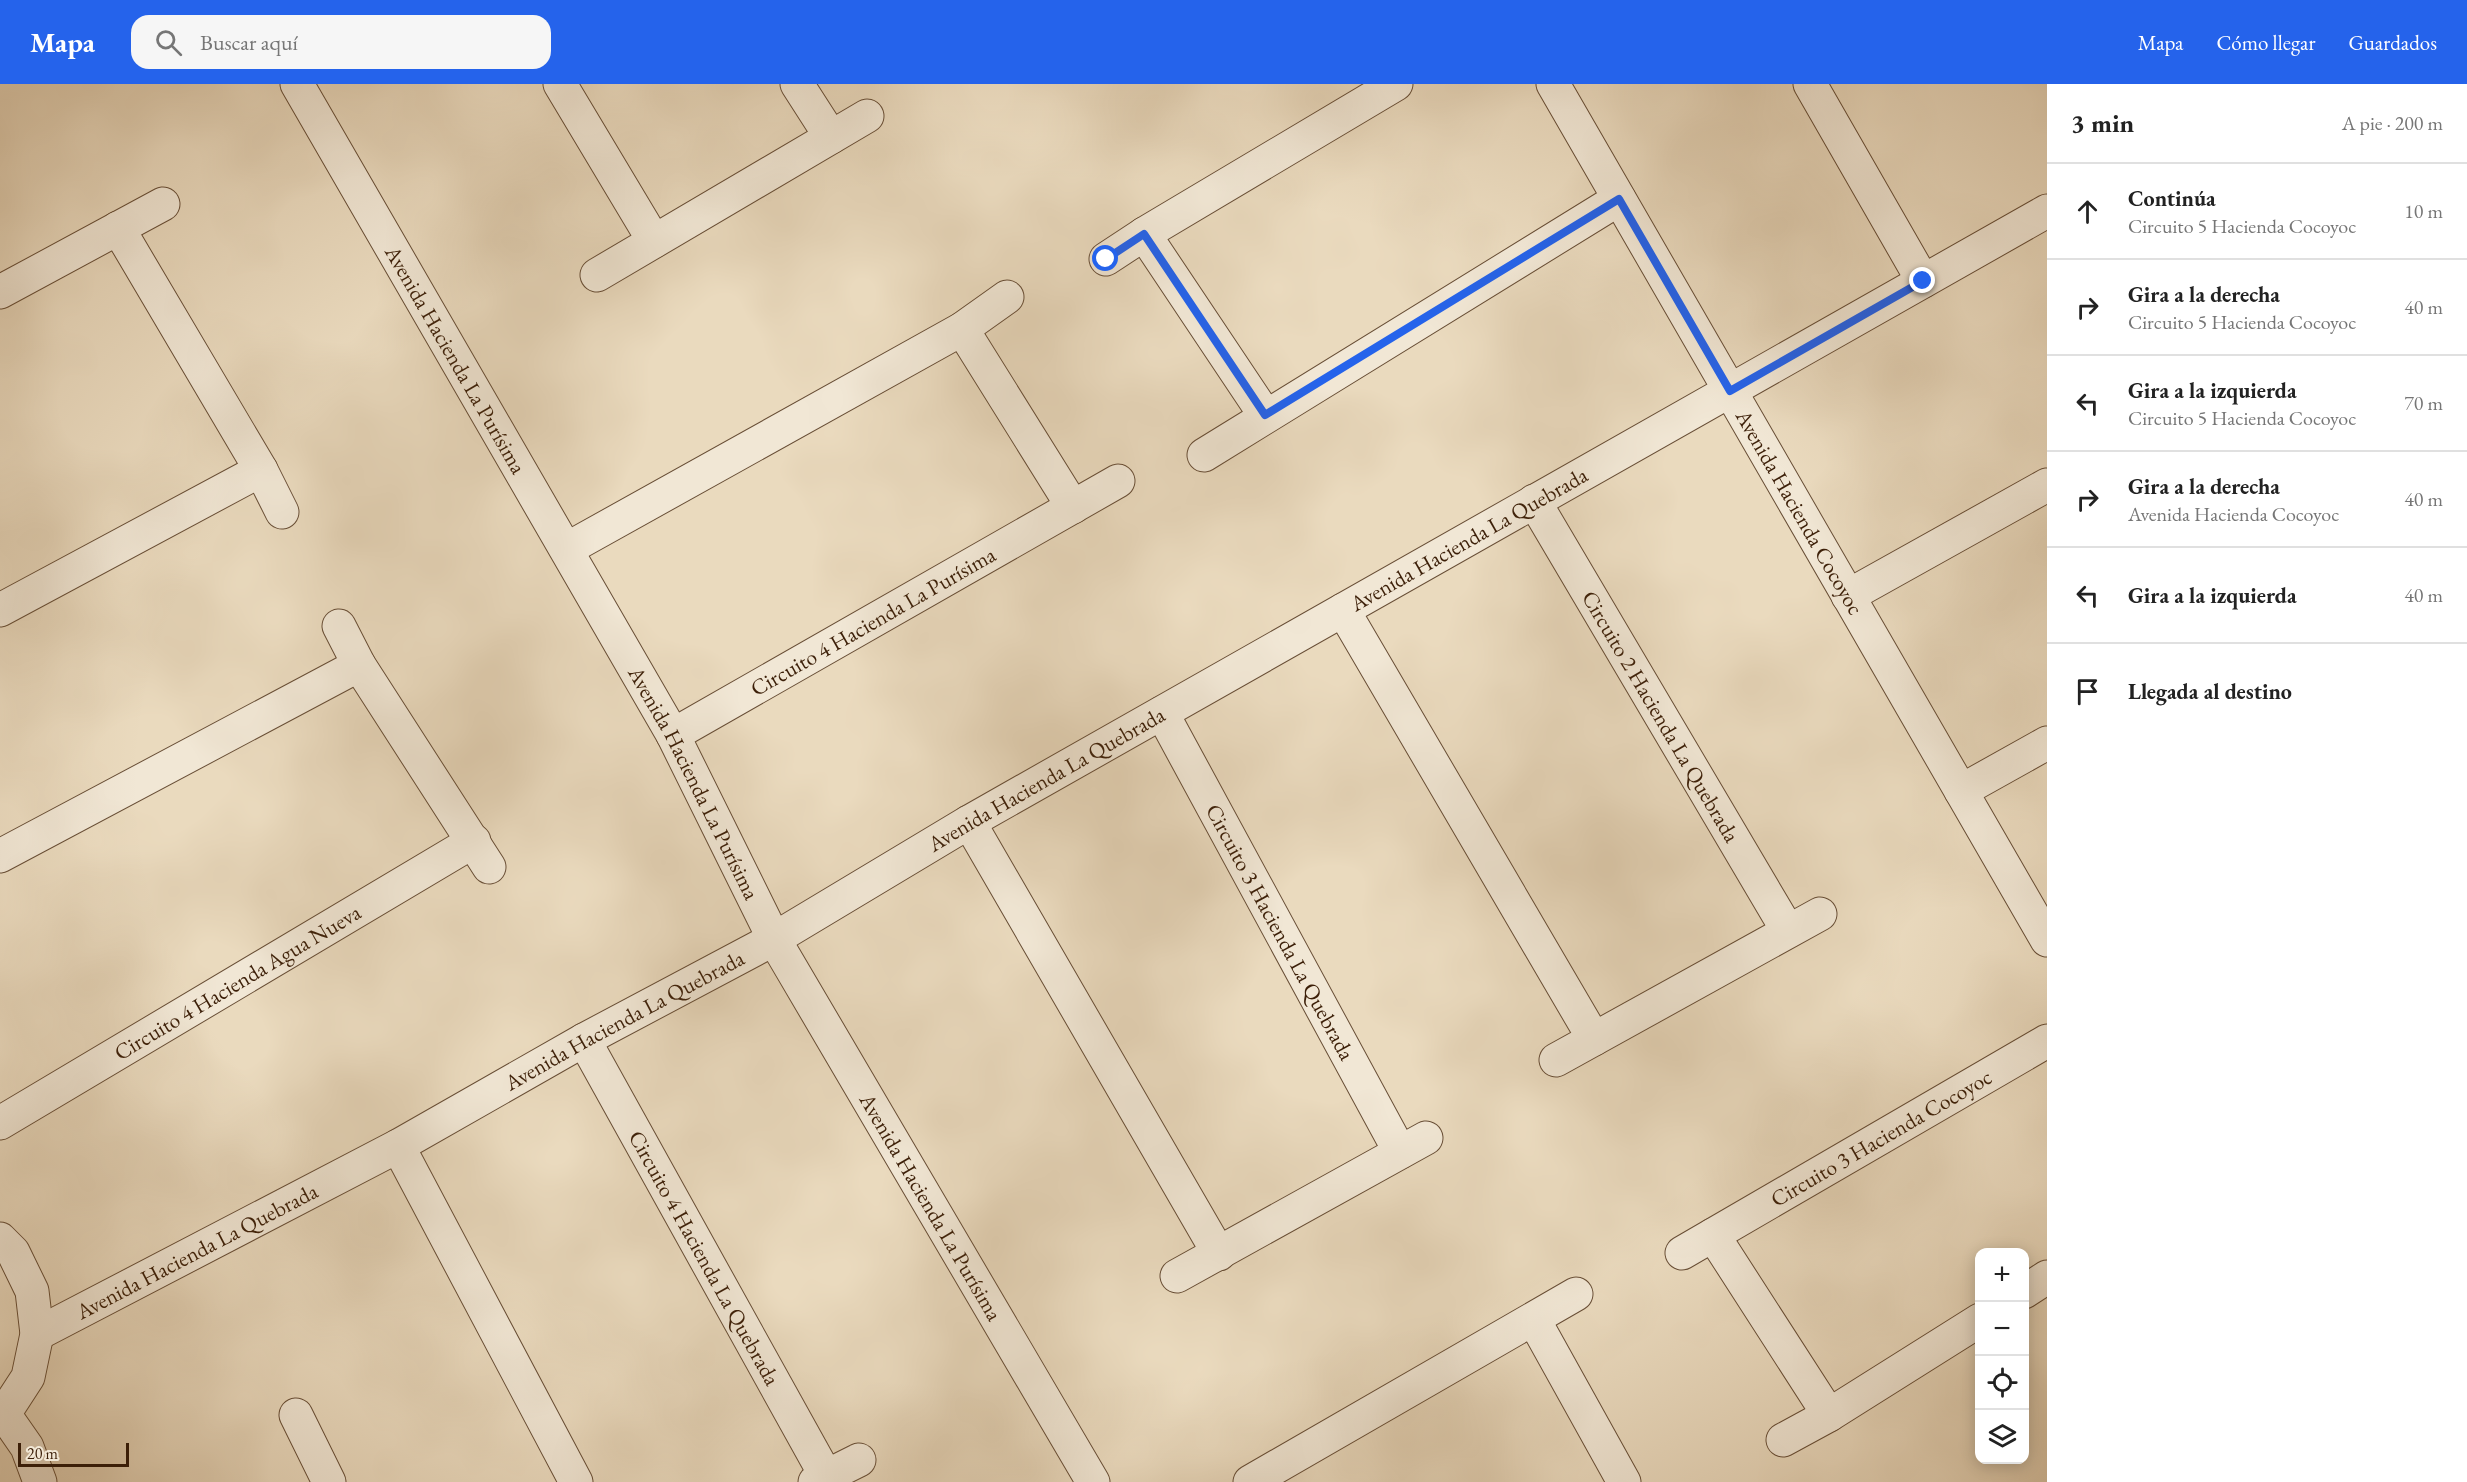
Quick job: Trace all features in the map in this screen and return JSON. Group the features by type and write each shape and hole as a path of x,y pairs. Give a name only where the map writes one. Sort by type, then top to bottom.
{"street":[{"name":"Avenida Hacienda La Purísima","path":"297,84 673,735 774,939 1093,1482"},
{"path":"560,84 654,241"},
{"path":"797,84 831,137"},
{"path":"1106,259 1395,84"},
{"name":"Avenida Hacienda Cocoyoc","path":"1552,84 2047,940"},
{"path":"1810,84 1923,281"},
{"path":"597,275 867,116"},
{"path":"1204,455 1265,415 1619,199"},
{"path":"0,292 163,204"},
{"name":"Avenida Hacienda La Quebrada","path":"37,1334 399,1146 584,1040 774,939 969,822 2047,211"},
{"path":"118,228 261,470 282,512"},
{"path":"1144,234 1265,415"},
{"path":"567,549 962,329 1007,297"},
{"path":"962,329 1073,507"},
{"path":"0,610 261,470"},
{"name":"Circuito 4 Hacienda La Purísima","path":"673,735 1118,481"},
{"path":"1848,596 2047,485"},
{"name":"Circuito 2 Hacienda La Quebrada","path":"1534,501 1788,931"},
{"path":"1343,610 1594,1039"},
{"name":"Circuito 4 Hacienda Agua Nueva","path":"0,1123 481,854 359,665 339,627"},
{"path":"0,856 359,665"},
{"name":"Circuito 3 Hacienda La Quebrada","path":"1162,713 1413,1145 1219,1254 1177,1275"},
{"path":"1961,791 2047,743"},
{"path":"969,822 1219,1254"},
{"path":"1556,1060 1820,914"},
{"name":"Circuito 4 Hacienda La Quebrada","path":"584,1040 820,1479 859,1460"},
{"name":"Circuito 3 Hacienda Cocoyoc","path":"1682,1253 2047,1041"},
{"path":"399,1146 576,1482"},
{"path":"1713,1235 1829,1415"},
{"path":"0,1239 13,1252 32,1291 37,1334 28,1377 2,1416 27,1447 40,1482"},
{"path":"2029,1289 2047,1277"},
{"path":"1250,1482 1576,1294"},
{"path":"1534,1320 1624,1482"},
{"path":"1783,1440 1829,1415 1975,1323"},
{"path":"296,1415 329,1482"}],"route":[{"path":"1106,259 1144,234 1265,415 1619,199 1730,391 1923,281"}]}
